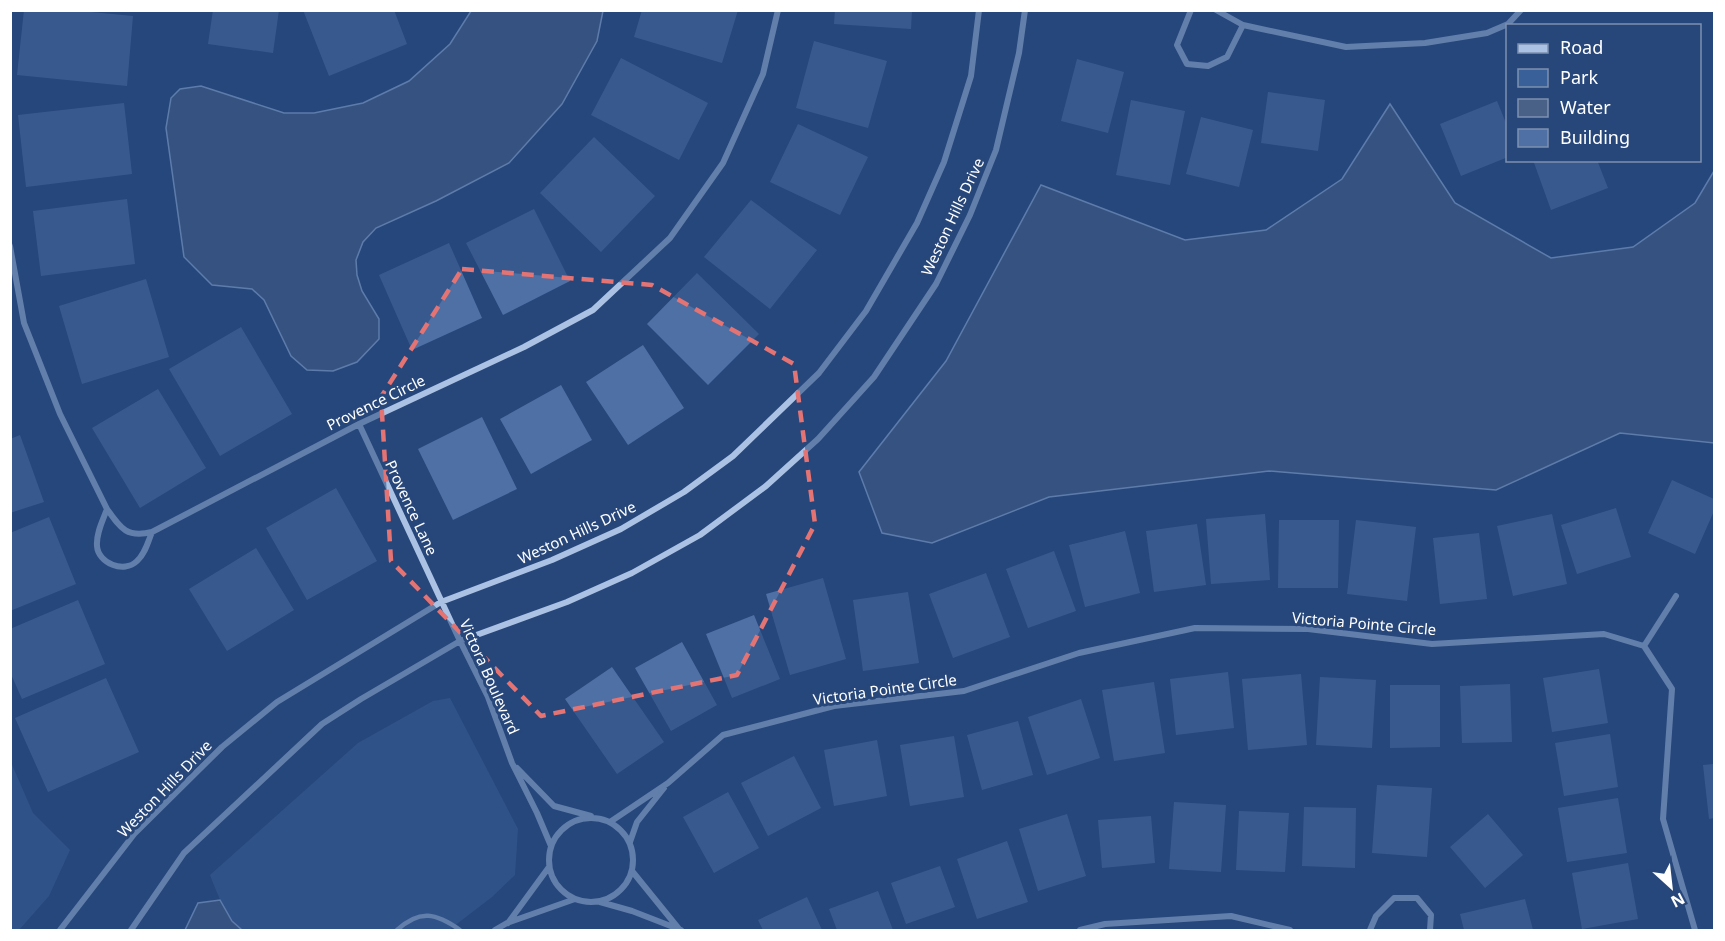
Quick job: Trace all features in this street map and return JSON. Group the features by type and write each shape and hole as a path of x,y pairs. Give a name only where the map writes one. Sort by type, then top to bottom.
{"street":[{"name":"Provence Circle","path":"152,532 358,424 524,347 593,310 670,238 723,163 763,74 778,10"},
{"name":"Weston Hills Drive","path":"60,930 135,833 222,747 277,702 441,602 552,560 621,528 684,492 733,456 819,374 866,311 917,223 944,162 971,76 978,10"},
{"name":"Weston Hills Drive","path":"131,930 184,853 322,724 460,641 567,602 632,573 700,535 766,486 818,439 874,377 936,284 970,215 996,150 1019,53 1025,10"},
{"path":"1191,10 1177,45 1187,64 1208,66 1227,57 1243,25"},
{"path":"1216,10 1243,25 1347,47 1425,43 1487,33 1506,26"},
{"path":"1510,24 1521,10"},
{"path":"10,246 24,323 60,414 107,509 123,529 130,533 139,535 152,532"},
{"name":"Provence Lane","path":"358,424 441,602"},
{"path":"107,509 96,543 98,552 111,565 121,568 131,566 138,561 152,532"},
{"path":"1676,596 1644,646 1672,689 1663,819 1695,930"},
{"name":"Victora Boulevard","path":"441,602 488,698 512,763 551,846"},
{"name":"Victoria Pointe Circle","path":"610,822 668,783 723,735 834,706 964,692 1079,653 1196,628 1308,629 1432,644 1604,634 1644,646"},
{"name":"Victora Boulevard","path":"512,763 554,806 595,817"},
{"name":"Victoria Pointe Circle","path":"630,842 637,822 668,783"},
{"path":"575,899 558,887 549,867 551,846 562,829 579,819 595,817 621,829 630,842 633,853 633,871 624,887 608,899 599,902"},
{"path":"507,923 549,867"},
{"path":"633,871 680,930"},
{"path":"1370,930 1376,916 1394,898 1417,898 1431,915 1430,930"},
{"path":"495,930 507,923 575,899 599,902 632,911 680,930"},
{"path":"1080,930 1105,924 1231,916 1290,930"}],"lane":[{"path":"397,930 420,916 435,916 460,930"}],"highlighted area":[{"path":"462,269 652,285 794,364 815,524 737,675 541,716 391,561 381,397"}],"green space":[{"path":"450,698 518,829 515,875 492,897 449,930 242,930 227,912 210,875 358,743 433,701"},
{"path":"10,760 33,813 70,850 49,896 19,930 10,930"}],"water":[{"path":"471,11 603,11 597,41 562,104 509,163 436,201 376,228 363,242 356,260 357,275 362,291 379,319 379,339 357,362 333,371 307,370 291,356 264,300 252,289 212,285 184,257 166,128 171,98 180,89 201,86 284,113 314,113 363,103 409,81 450,44"},
{"path":"1390,104 1455,203 1551,258 1633,247 1695,203 1714,171 1714,443 1620,433 1496,490 1269,471 1049,497 932,543 882,533 859,472 946,361 1041,185 1185,240 1266,230 1342,179"},
{"path":"220,900 232,921 242,930 185,930 198,903"}],"building":[{"path":"24,10 70,10 133,16 127,86 17,75"},
{"path":"213,10 279,10 273,53 208,44"},
{"path":"303,10 394,10 407,44 329,76"},
{"path":"642,10 738,10 722,63 634,37"},
{"path":"835,10 912,10 911,29 834,24"},
{"path":"814,41 887,61 868,128 796,108"},
{"path":"621,58 708,103 679,160 591,115"},
{"path":"1077,59 1124,72 1108,133 1061,121"},
{"path":"1268,92 1325,100 1318,151 1261,143"},
{"path":"1131,100 1185,111 1170,185 1116,175"},
{"path":"1497,101 1506,123 1506,158 1461,176 1440,124"},
{"path":"124,103 132,174 26,187 18,115"},
{"path":"1201,117 1253,130 1239,187 1186,174"},
{"path":"798,124 868,157 840,215 770,182"},
{"path":"594,137 655,196 601,252 540,193"},
{"path":"1534,162 1598,162 1608,188 1551,210"},
{"path":"127,199 135,264 41,276 33,211"},
{"path":"751,200 817,250 770,309 704,257"},
{"path":"534,209 570,281 503,315 466,243"},
{"path":"449,243 482,318 412,350 379,275"},
{"path":"697,273 759,334 708,385 647,324"},
{"path":"146,279 169,357 82,384 59,306"},
{"path":"241,327 292,414 220,456 169,369"},
{"path":"643,345 684,408 628,445 586,382"},
{"path":"561,385 592,440 531,474 500,419"},
{"path":"158,389 206,468 140,508 92,428"},
{"path":"482,417 517,489 453,520 418,449"},
{"path":"20,435 44,502 10,513 10,439"},
{"path":"1672,480 1714,499 1714,511 1695,554 1648,533"},
{"path":"336,488 377,561 307,600 266,528"},
{"path":"1616,508 1631,557 1577,574 1561,525"},
{"path":"1265,514 1270,580 1211,584 1206,519"},
{"path":"1552,514 1567,584 1513,596 1497,526"},
{"path":"49,517 76,584 10,611 10,533"},
{"path":"1279,520 1339,520 1338,588 1278,588"},
{"path":"1356,520 1416,527 1407,601 1347,594"},
{"path":"1197,524 1206,585 1154,592 1146,531"},
{"path":"1125,531 1140,593 1085,607 1069,545"},
{"path":"1479,533 1487,599 1440,604 1433,538"},
{"path":"256,548 294,610 227,651 189,589"},
{"path":"1054,551 1076,611 1028,628 1006,569"},
{"path":"986,573 1010,637 953,658 929,594"},
{"path":"823,578 846,659 790,675 766,594"},
{"path":"908,592 919,663 863,671 853,600"},
{"path":"78,600 105,664 22,699 10,672 10,629"},
{"path":"754,615 780,679 732,698 706,634"},
{"path":"682,642 717,705 671,731 635,668"},
{"path":"612,667 664,742 617,774 565,699"},
{"path":"1599,669 1608,723 1552,732 1543,678"},
{"path":"1228,672 1234,728 1176,735 1170,679"},
{"path":"1301,674 1307,745 1248,750 1242,679"},
{"path":"1320,677 1376,680 1372,748 1316,745"},
{"path":"106,678 139,752 48,792 15,718"},
{"path":"1154,682 1165,753 1114,761 1102,690"},
{"path":"1510,684 1512,742 1462,743 1460,686"},
{"path":"1390,685 1440,685 1440,747 1390,748"},
{"path":"1081,699 1100,758 1047,775 1028,717"},
{"path":"1018,721 1033,775 982,790 967,735"},
{"path":"1610,734 1618,787 1564,796 1555,743"},
{"path":"954,736 964,797 910,806 900,745"},
{"path":"877,740 887,796 834,806 824,750"},
{"path":"794,756 821,808 768,836 741,783"},
{"path":"1714,764 1714,818 1709,819 1703,765"},
{"path":"1377,785 1432,788 1427,857 1372,853"},
{"path":"728,792 759,848 714,873 683,817"},
{"path":"1618,798 1627,853 1567,862 1558,808"},
{"path":"1174,802 1226,805 1221,872 1169,869"},
{"path":"1304,807 1356,808 1355,868 1302,866"},
{"path":"1239,811 1289,813 1285,872 1236,870"},
{"path":"1067,814 1086,876 1038,891 1019,829"},
{"path":"1488,814 1523,855 1485,888 1450,847"},
{"path":"1151,816 1155,863 1102,868 1098,820"},
{"path":"1007,841 1028,902 977,919 957,859"},
{"path":"1628,863 1638,919 1582,929 1572,873"},
{"path":"940,866 955,907 906,924 891,883"},
{"path":"878,891 893,930 837,930 829,909"},
{"path":"807,897 822,930 763,930 758,920"},
{"path":"1525,899 1533,930 1464,930 1460,914"}]}
